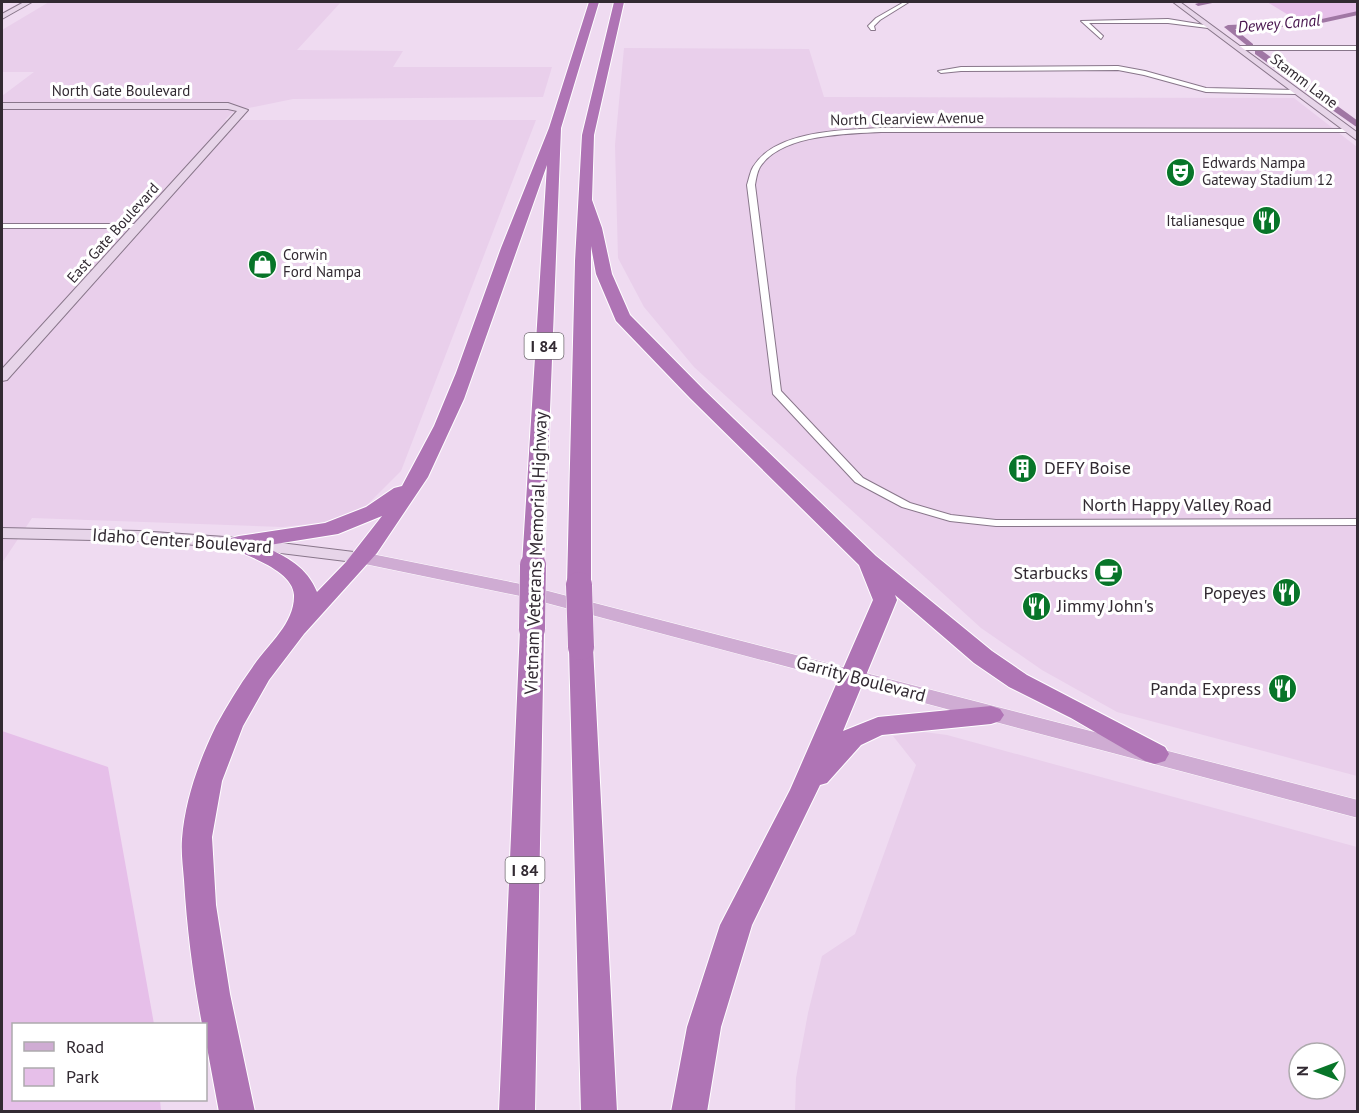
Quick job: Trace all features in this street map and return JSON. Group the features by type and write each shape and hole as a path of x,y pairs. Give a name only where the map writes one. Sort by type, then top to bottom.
{"highway":[{"name":"Vietnam Veterans Memorial Highway","path":"517,1112 533,566 555,128 594,2"},
{"name":"I 84","path":"599,1112 579,585 585,199 588,135 619,2"},
{"path":"237,1112 209,971 200,909 197,837 217,750 244,700 295,629 362,558 417,480 435,444 476,346 502,263 555,128"},
{"path":"585,199 595,228 604,274 621,317 868,561 991,663 1018,681 1155,754"},
{"path":"239,543 308,534 346,524 374,512 417,480"},
{"path":"239,543 296,573 304,582 307,591 306,607 295,629"},
{"path":"689,1112 704,1027 736,925 804,790 885,600 868,561"},
{"path":"804,790 851,738 878,726 991,715"}],"main road":[{"name":"Garrity Boulevard","path":"362,558 521,590 853,676 991,715 1155,754 1358,809"}],"street":[{"path":"2,16 28,2"},
{"path":"873,29 871,26 878,19 907,2"},
{"name":"Stamm Lane","path":"1176,2 1358,138"},
{"path":"1101,37 1084,21 1168,21 1208,26"},
{"path":"1239,48 1358,48"},
{"path":"941,72 961,69 1108,68 1145,73 1206,90 1297,92"},
{"name":"North Gate Boulevard","path":"2,106 241,108"},
{"name":"East Gate Boulevard","path":"2,377 243,112 241,108"},
{"name":"North Clearview Avenue","path":"996,523 950,518 906,505 859,480 776,392 751,184 752,173 763,159 773,150 801,139 881,130 1347,130"},
{"path":"2,226 139,226"},
{"name":"North Happy Valley Road","path":"996,523 1358,522"},
{"name":"Idaho Center Boulevard","path":"2,533 139,536 239,543 362,558"}],"shaded area":[{"path":"49,2 341,2 297,50 403,51 393,67 552,67 543,97 293,99 234,111 225,120 536,120 401,471 367,505 328,522 282,527 32,518 2,563 2,96 34,72 2,72 2,30"},
{"path":"624,48 809,49 824,97 1294,98 1357,147 1357,776 1117,712 1042,670 981,628 694,367 644,307 618,258 615,145"},
{"path":"924,732 947,735 1357,847 1357,1111 795,1111 796,1078 808,1013 822,956 855,934 916,765 893,736"}],"green space":[{"path":"1267,2 1357,2 1357,12 1319,22 1300,22"},
{"path":"2,731 108,767 154,1023 12,1023 12,1101 160,1101 161,1111 2,1111"}],"waterway":[{"path":"1198,4 1214,2"},
{"name":"Dewey Canal","path":"1250,46 1228,27 1308,24 1358,13"},
{"name":"Dewey Canal","path":"1258,52 1313,92"},
{"name":"Dewey Canal","path":"1318,96 1358,125"}],"place":[{"name":"Edwards Nampa Gateway Stadium 12","path":"1181,172"},
{"name":"Italianesque","path":"1266,221"},
{"name":"Corwin Ford Nampa","path":"262,264"},
{"name":"DEFY Boise","path":"1023,468"},
{"name":"Starbucks","path":"1109,573"},
{"name":"Popeyes","path":"1287,593"},
{"name":"Jimmy John's","path":"1036,606"},
{"name":"Panda Express","path":"1282,689"}]}
